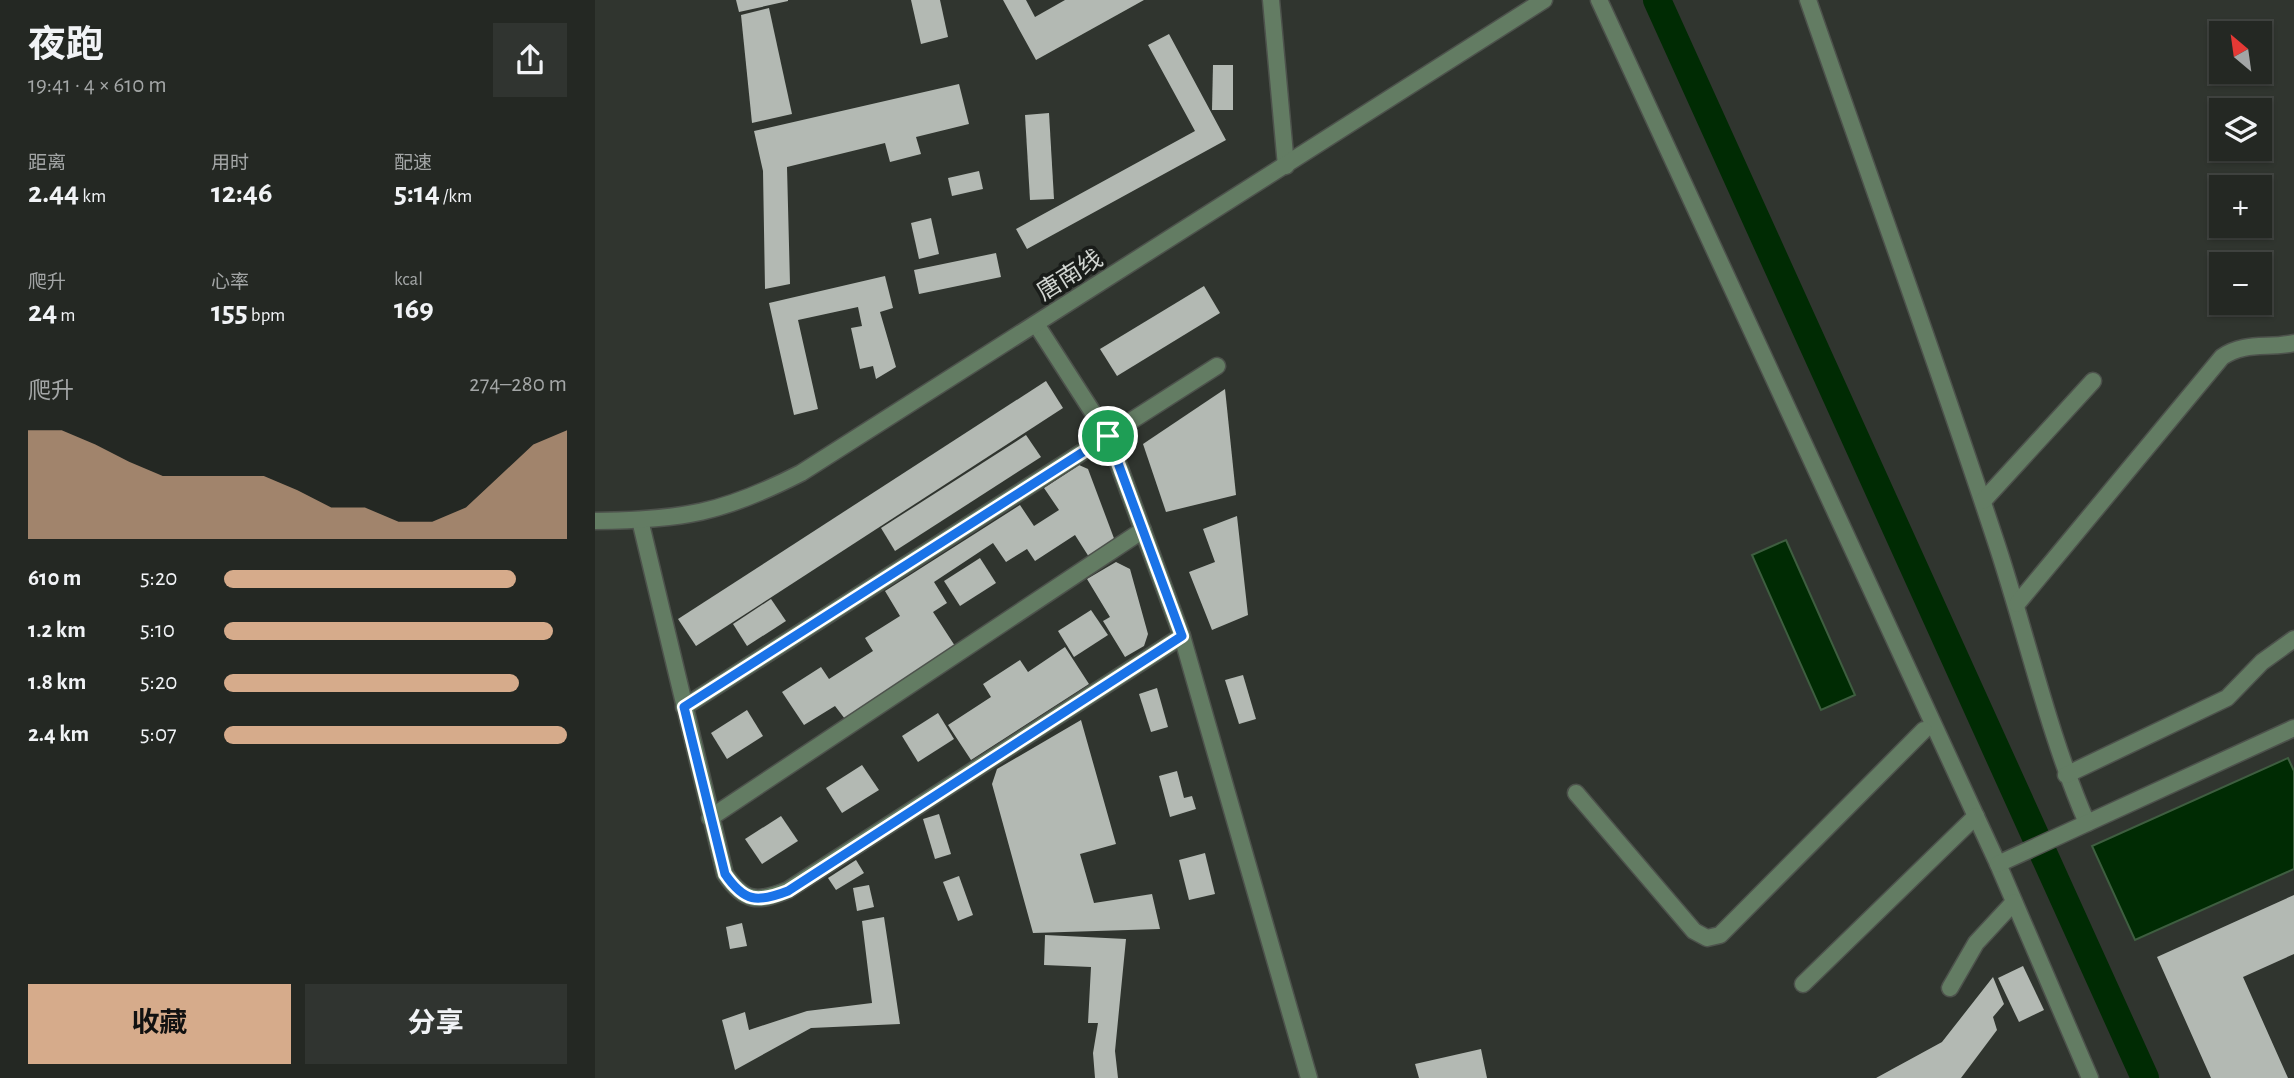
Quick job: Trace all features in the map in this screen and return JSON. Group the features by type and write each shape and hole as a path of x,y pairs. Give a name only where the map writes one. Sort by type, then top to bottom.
{"street":[{"path":"1271,0 1286,166"},
{"name":"唐南线","path":"595,521 690,516 732,505 801,473 1544,0"},
{"path":"1599,0 1998,864 2090,1078"},
{"path":"1808,0 1983,501 2017,604 2066,775 2087,823"},
{"path":"1036,324 1108,436 1182,636 1310,1078"},
{"path":"2017,604 2222,357 2235,348 2294,343"},
{"path":"684,707 1217,366"},
{"path":"1983,501 2092,380"},
{"path":"640,520 725,874 737,891 751,899 769,898 788,891 1182,636"},
{"path":"710,818 1143,530"},
{"path":"2066,775 2227,698 2262,662 2294,639"},
{"path":"1998,864 2294,728"},
{"path":"1576,793 1694,931 1707,938 1720,934 1924,730"},
{"path":"1803,984 1976,816"},
{"path":"1950,988 1976,943 2014,902"}],"shaded area":[{"path":"1786,540 1855,695 1821,710 1752,555"},
{"path":"2288,758 2294,771 2294,869 2135,940 2092,846"}],"building":[{"path":"736,0 788,0 788,1 739,12"},
{"path":"911,0 940,0 948,37 921,44"},
{"path":"1003,0 1026,0 1035,17 1065,0 1144,0 1036,60"},
{"path":"769,8 792,114 752,123 741,15"},
{"path":"1169,34 1226,140 1027,249 1016,229 1195,131 1148,45"},
{"path":"1213,65 1233,65 1233,110 1212,110"},
{"path":"959,84 969,124 916,137 921,154 890,162 885,143 787,167 790,284 765,289 763,171 754,131"},
{"path":"1049,113 1054,199 1030,200 1025,115"},
{"path":"979,171 983,189 952,196 948,178"},
{"path":"931,218 939,254 919,259 911,223"},
{"path":"996,253 1001,277 919,294 914,270"},
{"path":"885,276 893,308 880,312 896,367 876,379 873,366 860,369 851,328 862,326 858,307 798,320 818,409 794,415 769,303"},
{"path":"1204,286 1220,313 1117,376 1100,349"},
{"path":"1046,381 1063,408 696,646 678,619"},
{"path":"1225,389 1236,495 1166,512 1143,444"},
{"path":"1026,435 1041,457 895,551 881,528"},
{"path":"1079,465 1088,469 1115,541 1089,557 1075,535 1035,561 1027,549 1006,562 993,543 934,582 947,603 933,612 955,646 845,719 835,706 804,725 782,692 821,667 829,679 873,651 865,638 900,616 885,591 1020,505 1034,526 1059,510 1044,488"},
{"path":"1237,516 1248,615 1212,630 1189,572 1215,562 1203,529"},
{"path":"980,558 996,583 960,606 944,581"},
{"path":"1116,562 1130,569 1148,634 1144,646 1125,657 1103,621 1110,617 1087,579"},
{"path":"771,599 786,621 747,646 733,624"},
{"path":"1091,610 1108,635 1074,657 1058,631"},
{"path":"1065,647 1089,684 971,760 948,725 991,697 983,684 1020,660 1028,672"},
{"path":"1243,675 1256,719 1239,724 1225,680"},
{"path":"1157,688 1168,727 1151,732 1139,694"},
{"path":"747,710 763,736 727,759 711,733"},
{"path":"938,713 954,739 918,762 902,736"},
{"path":"1081,720 1116,844 1080,854 1094,903 1152,894 1160,929 1033,933 992,784 997,769"},
{"path":"862,765 879,790 842,813 826,788"},
{"path":"1177,771 1184,798 1192,796 1196,809 1170,817 1159,776"},
{"path":"939,814 951,854 935,859 923,819"},
{"path":"781,816 798,841 762,864 745,839"},
{"path":"1205,853 1215,894 1189,900 1179,860"},
{"path":"856,860 864,873 836,890 828,878"},
{"path":"959,876 973,915 958,921 943,882"},
{"path":"869,885 874,907 857,911 853,888"},
{"path":"2294,895 2294,954 2243,977 2288,1078 2211,1078 2157,957"},
{"path":"884,917 900,1024 811,1028 735,1070 722,1020 745,1012 749,1030 807,1011 872,1003 862,921"},
{"path":"742,923 747,946 730,949 726,927"},
{"path":"1045,935 1126,939 1115,1051 1118,1078 1095,1078 1093,1053 1098,1023 1088,1023 1091,967 1044,965"},
{"path":"2023,966 2044,1010 2019,1022 1998,978"},
{"path":"1993,977 2004,1004 1993,1017 1997,1030 1961,1078 1876,1078 1942,1042"},
{"path":"1481,1049 1487,1078 1419,1078 1415,1064"}],"waterway":[{"path":"1657,0 2145,1078"}],"route":[{"path":"1108,436 1182,636 788,891 769,898 751,899 737,891 725,874 684,707 1108,436"}]}
